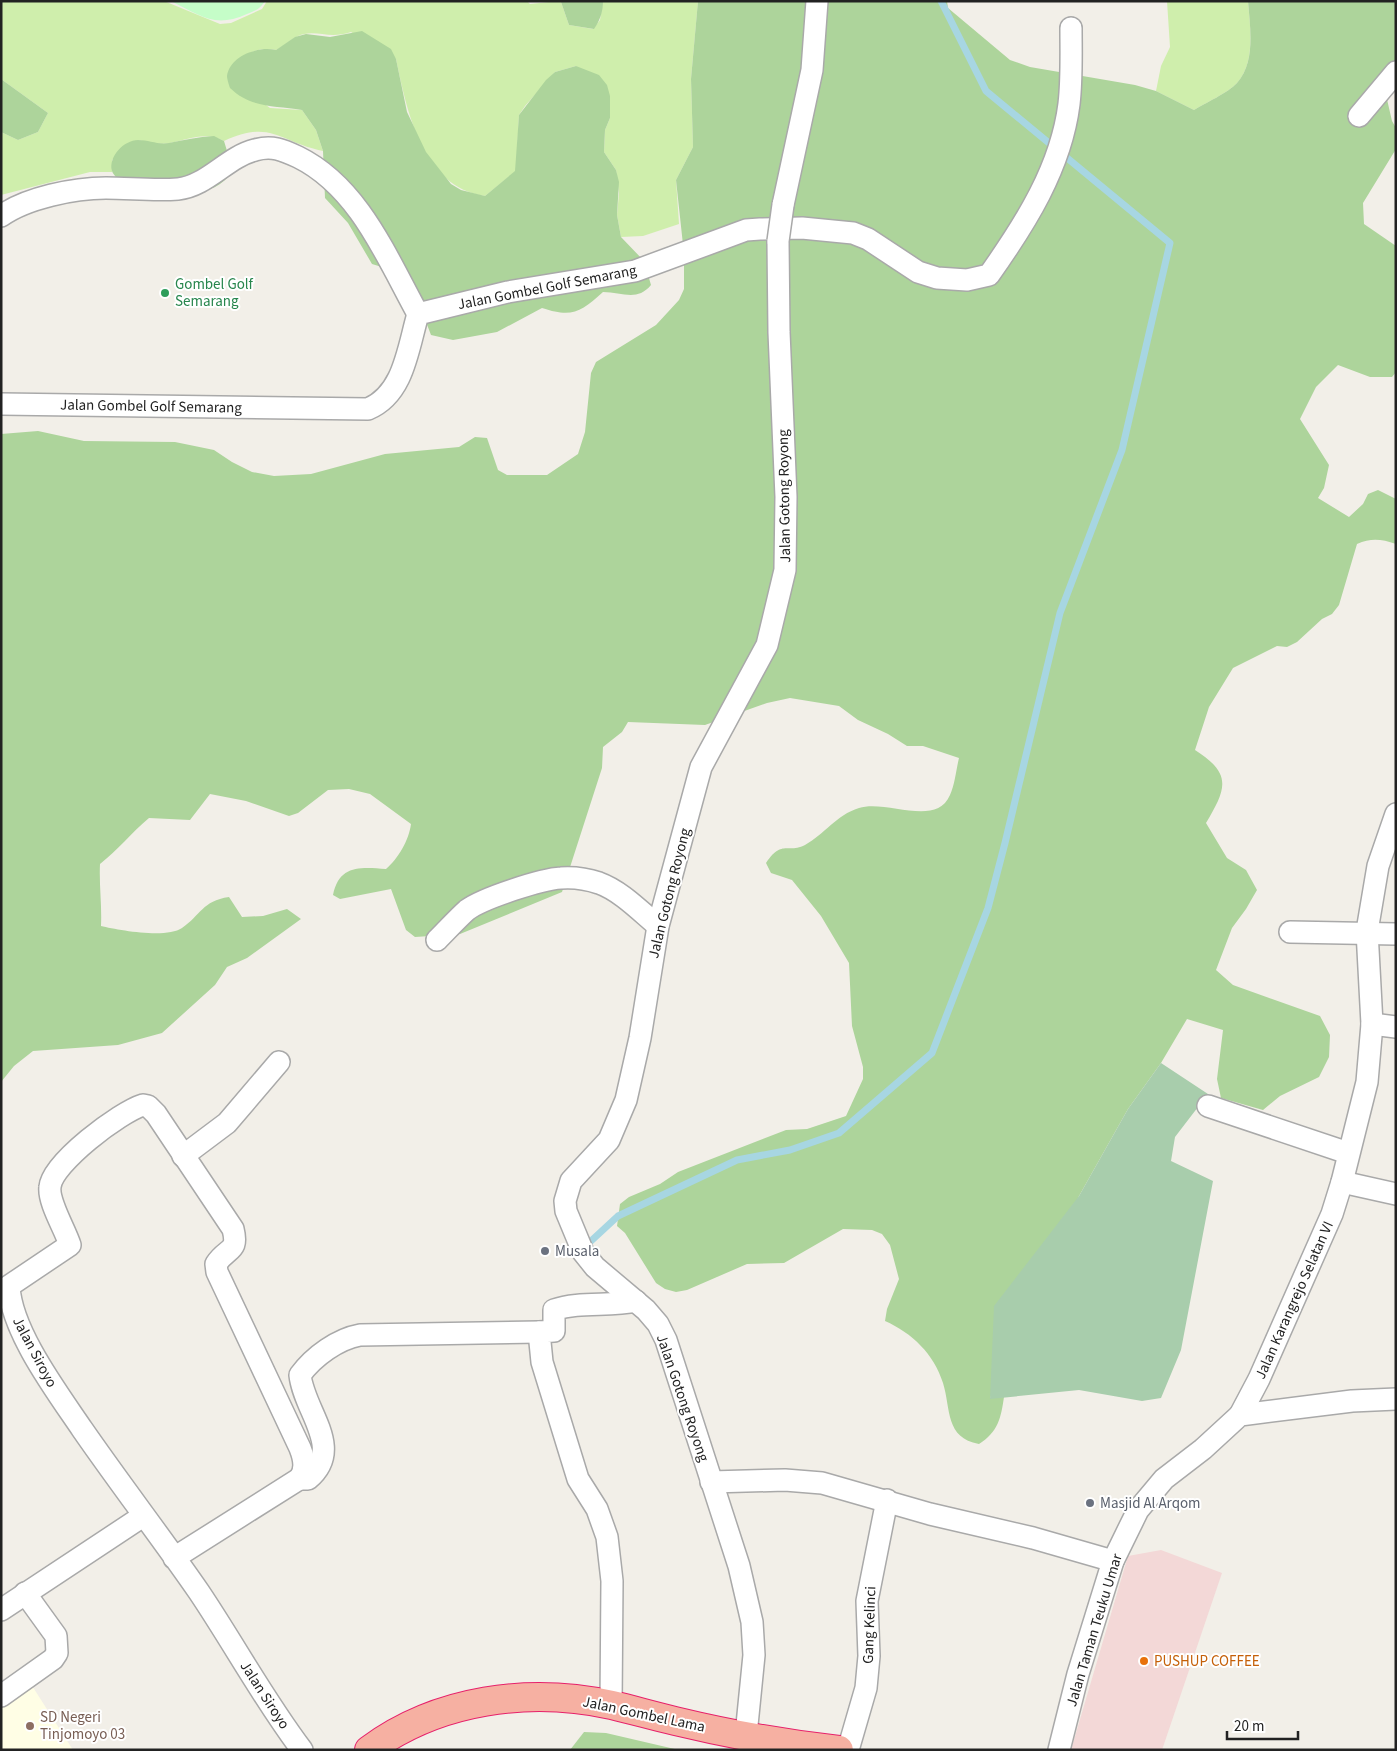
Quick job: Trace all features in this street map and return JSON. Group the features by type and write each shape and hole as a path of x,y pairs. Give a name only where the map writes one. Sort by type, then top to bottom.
{"highway":[{"name":"Jalan Gombel Lama","path":"369,1750 415,1724 446,1710 503,1698 540,1696 611,1705 675,1721 799,1746 839,1750"}],"street":[{"name":"Jalan Gotong Royong","path":"746,1735 754,1656 752,1622 739,1566 666,1340 658,1324 636,1301 596,1267 583,1252 566,1211 566,1201 571,1181 609,1140 626,1100 640,1038 658,926 701,767 767,645 785,570 786,497 779,332 778,240 783,205 812,70 817,1"},
{"name":"Jalan Gombel Golf Semarang","path":"1,404 368,409 384,401 395,387 418,314 508,292 635,271 746,230 802,228 853,233 868,239 918,272 938,278 967,280 989,275 1025,220 1052,168 1061,142 1069,104 1071,28"},
{"path":"1359,116 1393,81"},
{"path":"1,216 25,202 76,192 103,188 179,189 205,178 241,155 262,148 277,147 324,172 340,188 384,251 418,314"},
{"name":"Jalan Karangrejo Selatan VI","path":"1240,1415 1259,1379 1332,1214 1342,1182 1367,1082 1372,1024 1367,931 1378,866 1396,814"},
{"path":"437,940 468,909 500,895 548,879 561,878 580,878 600,884 622,897 658,926"},
{"path":"1290,932 1367,931 1396,934"},
{"path":"1372,1024 1396,1027"},
{"path":"174,1558 299,1479 304,1470 304,1456 217,1272 216,1264 218,1260 234,1248 236,1241 233,1229 193,1167 183,1156 227,1123 279,1062"},
{"name":"Jalan Siroyo","path":"183,1156 152,1109 143,1105 113,1123 78,1148 60,1168 50,1186 50,1198 70,1245 9,1286 9,1300 16,1319 52,1386 174,1558 302,1750"},
{"path":"1208,1106 1348,1153"},
{"path":"1342,1182 1396,1194"},
{"path":"299,1479 308,1479 321,1465 324,1448 300,1375 332,1344 360,1335 554,1331 554,1310 559,1308 617,1305 636,1301"},
{"path":"539,1332 542,1362 578,1479 597,1509 607,1537 612,1581 611,1705"},
{"path":"1240,1415 1352,1401 1396,1400"},
{"name":"Jalan Taman Teuku Umar","path":"1059,1750 1078,1674 1113,1561 1138,1510 1164,1479 1203,1450 1240,1415"},
{"path":"712,1482 805,1480 822,1483 887,1500 930,1514 1033,1538 1113,1561"},
{"name":"Gang Kelinci","path":"848,1750 866,1688 869,1656 867,1601 872,1565 887,1500"},
{"path":"1,1610 143,1516"},
{"path":"1,1696 53,1659 57,1653 56,1636 25,1593"}],"shaded area":[{"name":"PUSHUP COFFEE","path":"1161,1550 1222,1573 1162,1750 1071,1750 1128,1556"},
{"name":"SD Negeri Tinjomoyo 03","path":"29,1681 73,1750 1,1750 1,1702"}],"green space":[{"path":"1,1 164,1 220,24 231,23 262,9 267,1 527,1 530,4 558,1 561,2 569,25 593,29 600,20 603,1 698,1 691,79 693,147 676,180 679,224 643,236 621,237 617,215 619,193 616,170 604,152 605,130 610,118 576,66 555,72 525,106 519,115 516,171 485,196 464,190 446,178 432,162 421,144 412,123 396,59 351,32 337,35 304,34 276,50 261,49 254,51 241,59 227,76 270,108 302,110 316,130 323,151 265,132 240,135 224,141 204,136 166,144 138,140 112,160 112,172 90,172 1,195 1,132 18,140 38,132 48,113 1,79"},
{"path":"171,1 265,1 255,11 235,18 216,20 199,15"},
{"path":"558,1 603,1 601,16 594,29 569,25 561,2"},
{"path":"698,1 947,1 948,8 1010,60 1030,67 1135,85 1156,91 1194,110 1228,90 1243,75 1247,65 1250,44 1248,1 1396,1 1396,64 1383,82 1392,121 1396,128 1396,149 1363,203 1364,224 1396,246 1396,372 1392,377 1370,377 1338,365 1316,387 1300,419 1329,465 1324,488 1318,498 1349,517 1363,504 1368,494 1378,490 1396,499 1396,544 1376,540 1357,544 1339,605 1332,614 1322,619 1297,642 1287,647 1277,646 1233,668 1209,707 1195,750 1216,767 1222,783 1218,801 1206,823 1227,858 1246,870 1257,890 1232,928 1216,970 1233,985 1320,1016 1330,1035 1329,1057 1319,1077 1280,1096 1263,1110 1221,1098 1217,1079 1223,1030 1187,1019 1161,1063 1128,1109 1079,1196 990,1398 1004,1397 997,1424 990,1435 979,1444 968,1441 960,1436 955,1429 951,1421 943,1383 928,1354 913,1338 885,1321 887,1309 899,1279 890,1245 882,1234 872,1230 843,1229 784,1263 747,1264 687,1290 676,1292 665,1289 656,1283 625,1233 617,1226 620,1204 629,1197 660,1184 678,1172 786,1130 807,1129 846,1116 863,1079 863,1067 852,1026 849,963 821,916 792,880 771,873 766,863 776,851 805,845 844,815 859,808 870,806 922,811 934,810 943,805 952,791 959,758 923,746 907,746 888,734 858,720 839,706 790,698 767,703 705,725 628,722 622,732 603,747 602,768 562,892 460,934 415,937 406,930 391,889 340,899 333,895 340,878 352,870 359,868 386,869 399,855 408,836 411,824 370,794 349,789 328,790 298,813 289,816 246,801 210,794 190,820 149,818 100,864 101,926 142,933 175,931 182,928 207,905 229,897 242,917 263,916 287,909 301,919 247,958 227,967 215,985 162,1033 118,1045 33,1051 14,1066 1,1082 1,434 38,431 84,441 175,442 214,450 252,472 274,476 311,474 385,454 459,447 475,437 487,438 498,470 507,475 547,475 578,454 585,432 591,373 596,362 656,325 679,300 684,289 684,254 676,180 693,147 691,79"},
{"path":"1167,1 1248,1 1250,44 1247,65 1243,75 1228,90 1194,110 1156,91 1161,66 1170,47"},
{"path":"362,31 391,49 396,59 407,112 426,152 451,184 461,190 485,196 515,171 519,115 546,80 555,72 576,66 599,75 607,85 610,96 610,118 605,130 604,152 616,170 619,182 617,215 621,237 644,261 651,285 646,290 635,295 603,292 582,308 569,313 542,308 497,332 453,340 431,335 408,275 372,264 348,223 325,198 323,151 316,130 302,110 264,105 247,100 230,88 227,76 229,69 239,57 262,49 276,50 295,37 306,34 330,37"},
{"path":"1,79 48,113 38,132 18,140 1,132"},
{"path":"214,136 224,141 231,164 229,176 218,185 205,191 177,193 147,188 119,181 112,171 112,160 118,150 127,143 142,140 165,143"},
{"path":"1161,1063 1208,1094 1175,1137 1171,1161 1213,1181 1181,1350 1161,1398 1142,1401 1079,1390 990,1399 994,1306 1079,1196 1128,1109"},
{"path":"584,1732 606,1733 679,1750 570,1750"}],"waterway":[{"path":"591,1241 618,1216 737,1160 790,1150 839,1133 932,1053 988,908 1060,613 1122,450 1170,243 986,91 941,1"}],"place":[{"name":"Gombel Golf Semarang","path":"165,293"},
{"name":"Musala","path":"545,1251"},
{"name":"Masjid Al Arqom","path":"1090,1503"},
{"name":"PUSHUP COFFEE","path":"1144,1661"},
{"name":"SD Negeri Tinjomoyo 03","path":"30,1726"}]}
